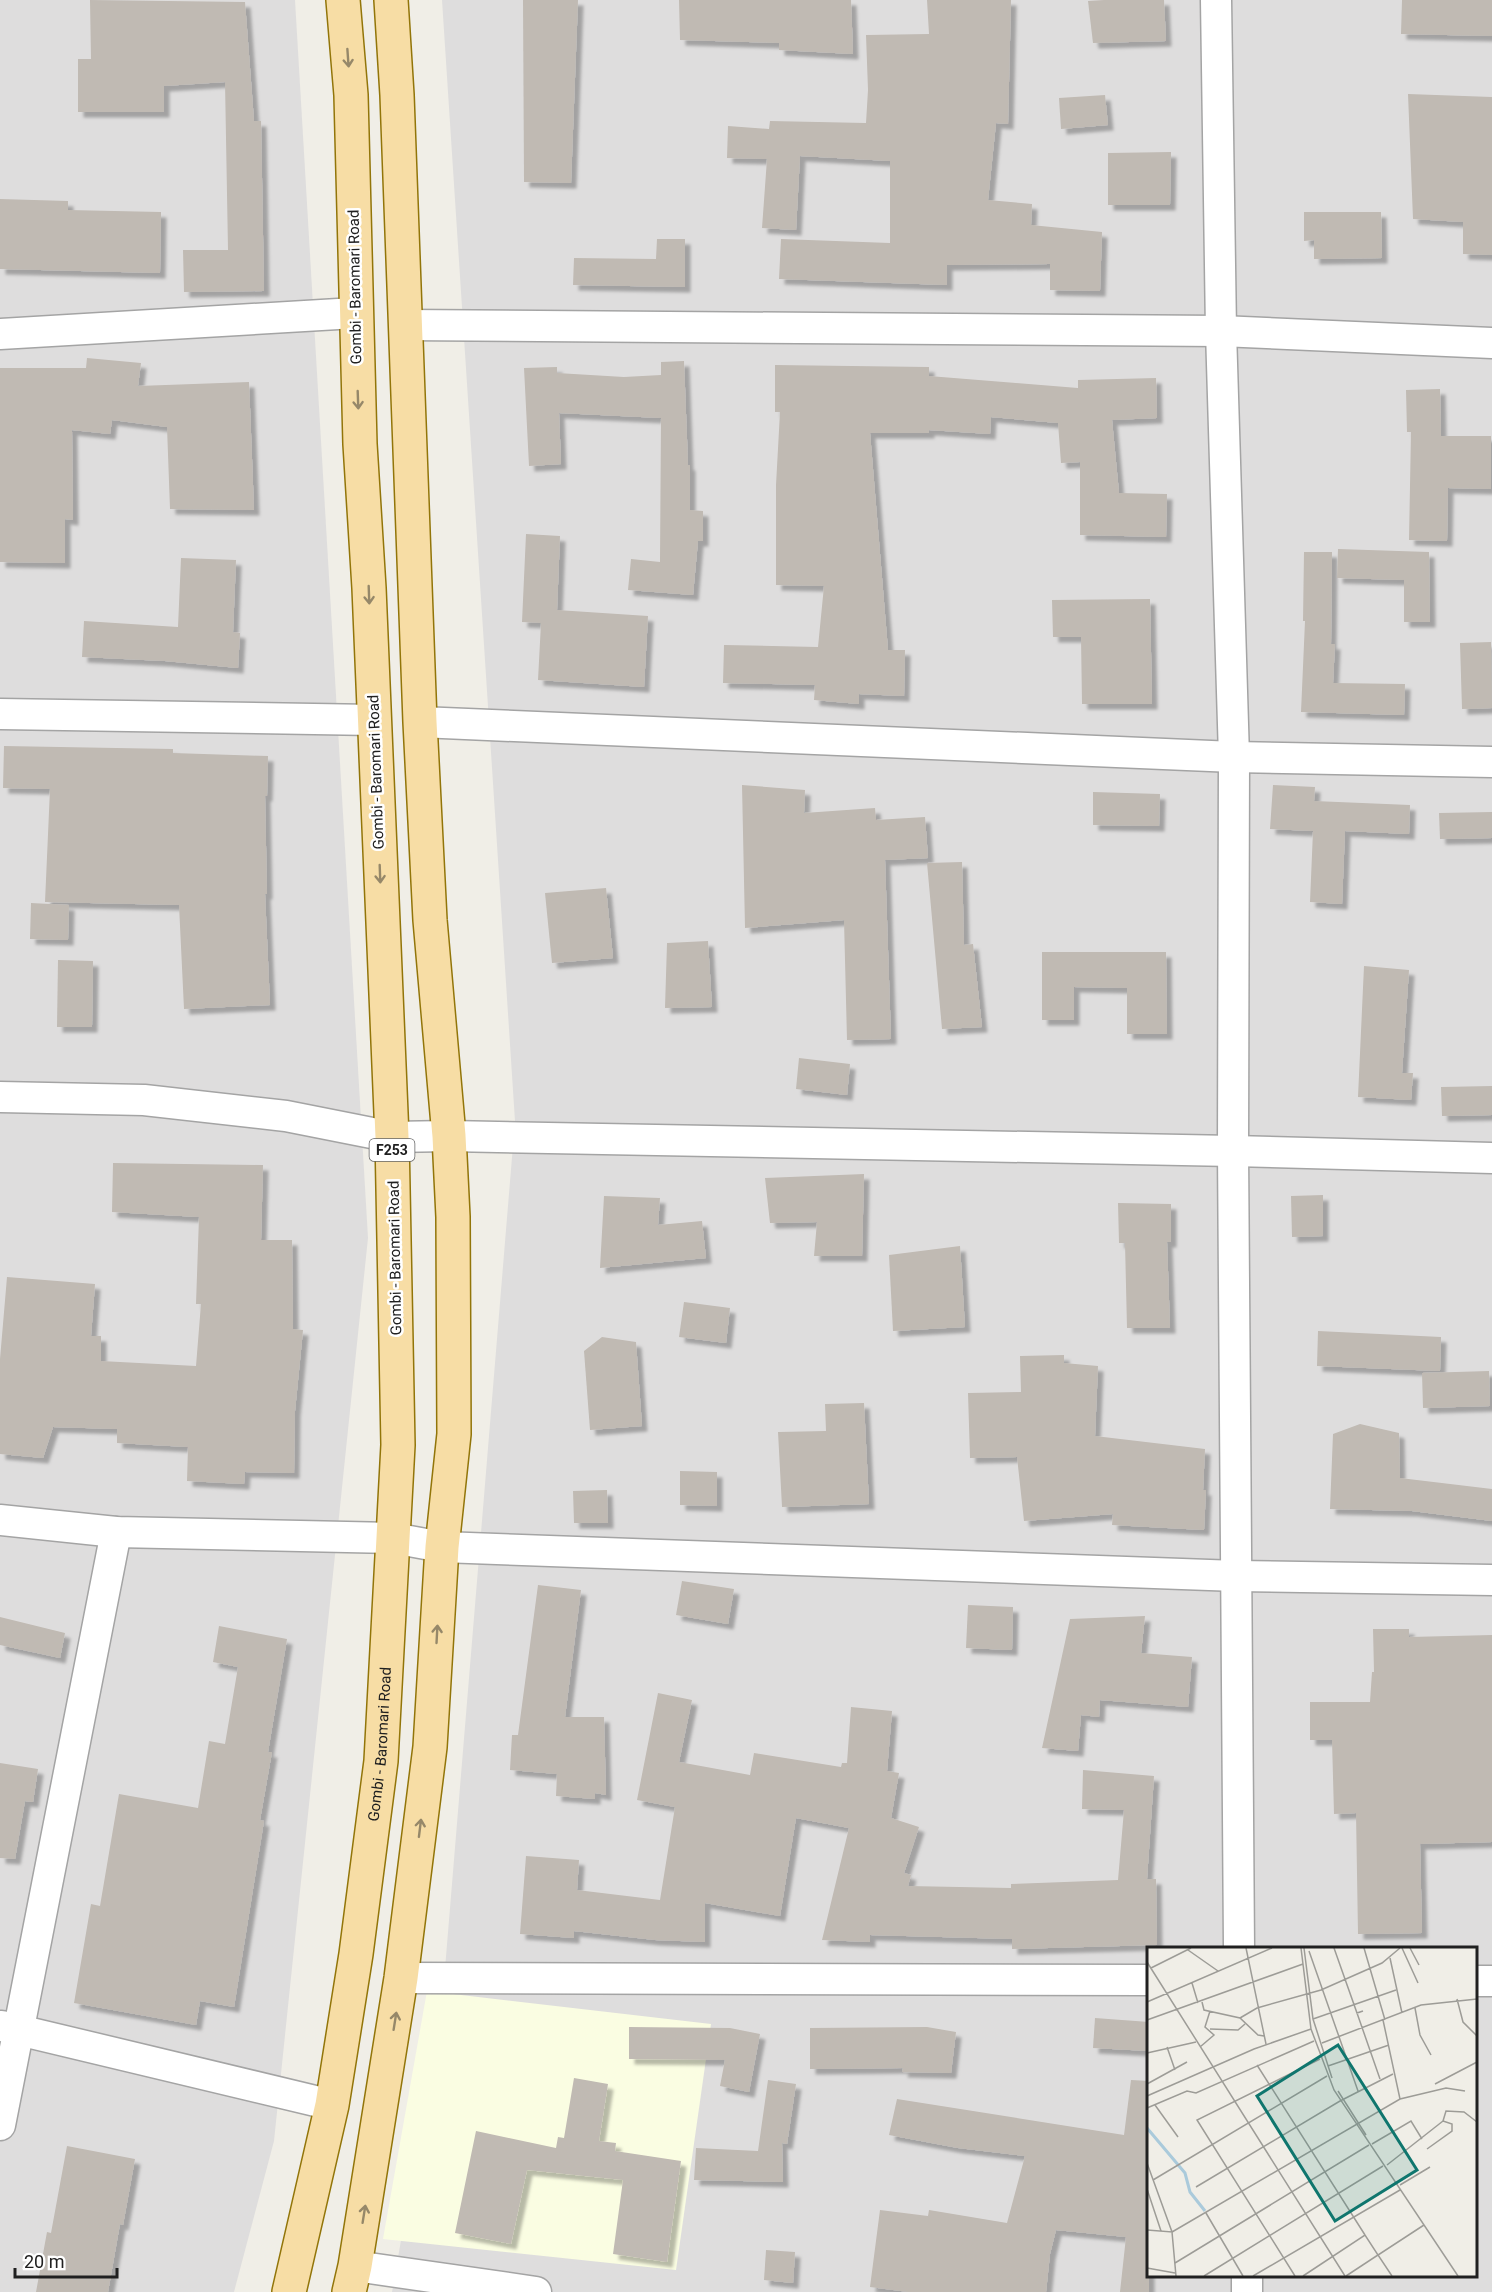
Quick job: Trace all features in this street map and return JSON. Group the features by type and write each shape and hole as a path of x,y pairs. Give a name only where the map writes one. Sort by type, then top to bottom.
{"main road":[{"name":"Gombi - Baromari Road","path":"289,2292 332,2104 356,1954 381,1761 398,1434 392,1137 355,313 351,95 343,0"},
{"path":"352,2279 401,1978 430,1747 442,1547 454,1434 453,1217 449,1136 430,920 391,0"}],"street":[{"path":"1216,0 1221,331 1234,757 1233,1151 1239,1947"},
{"path":"0,334 355,313"},
{"path":"405,326 1221,331 1492,343"},
{"path":"0,714 374,720"},
{"path":"420,722 1234,757 1492,762"},
{"path":"0,1097 144,1100 286,1116 392,1137 449,1136 1492,1158"},
{"path":"0,1520 116,1532 393,1538 442,1547 1237,1576 1492,1580"},
{"path":"0,2125 10,2028 116,1532"},
{"path":"401,1978 1147,1980"},
{"path":"10,2028 332,2104"},
{"path":"352,2279 536,2292"}],"shaded area":[{"path":"0,0 295,0 368,1238 274,2141 234,2292 0,2292"},
{"path":"442,0 1492,0 1492,2292 392,2292 442,2005 515,1121"},
{"path":"427,1991 711,2024 676,2270 383,2239"}],"building":[{"path":"90,0 245,2 254,121 261,121 264,291 184,292 183,250 228,250 225,82 164,86 164,112 78,112 78,59 91,59"},
{"path":"523,0 578,0 571,183 524,182"},
{"path":"679,0 851,0 853,54 779,50 779,43 680,40"},
{"path":"927,0 1011,0 1008,124 996,123 988,200 1032,204 1031,225 1102,232 1100,291 1050,290 1050,264 947,265 947,285 779,279 781,239 890,243 890,161 800,156 796,230 762,228 767,159 727,158 728,126 769,129 770,121 866,123 868,90 866,35 929,34"},
{"path":"1164,0 1166,41 1093,43 1088,1"},
{"path":"1402,0 1492,0 1492,36 1401,34"},
{"path":"1408,94 1492,97 1492,255 1463,254 1463,222 1413,219"},
{"path":"1105,95 1108,125 1061,129 1059,98"},
{"path":"1171,152 1170,205 1108,205 1108,153"},
{"path":"0,199 68,201 68,210 161,212 160,273 0,269"},
{"path":"1304,212 1381,212 1382,258 1314,259 1314,240 1304,241"},
{"path":"657,239 685,239 685,287 573,285 574,258 656,259"},
{"path":"87,358 141,363 138,386 249,382 254,510 170,509 167,427 112,420 110,434 72,430 73,520 65,519 65,563 0,562 0,368 86,368"},
{"path":"684,361 688,465 690,465 690,510 703,511 703,541 698,541 693,595 628,590 631,559 660,562 661,418 559,413 561,464 529,466 524,368 557,367 557,373 624,377 661,375 661,362"},
{"path":"775,365 929,367 929,376 1078,388 1078,380 1156,378 1157,418 1112,420 1119,493 1167,494 1166,537 1080,535 1080,462 1061,463 1058,423 991,417 990,434 929,430 929,433 870,433 888,650 905,650 904,696 859,694 859,704 814,700 815,685 723,683 724,645 818,647 824,586 776,585 776,485 780,412 775,412"},
{"path":"1440,389 1441,436 1491,436 1491,489 1448,488 1447,541 1409,540 1411,432 1407,432 1406,390"},
{"path":"526,534 560,536 557,610 648,616 644,687 538,680 541,623 522,622"},
{"path":"1338,549 1429,552 1430,622 1404,622 1404,580 1337,578"},
{"path":"1304,552 1332,552 1331,644 1335,644 1333,683 1405,684 1404,715 1301,712 1305,621 1303,621"},
{"path":"181,558 236,560 233,632 240,633 238,668 165,661 82,657 84,621 178,627"},
{"path":"1150,599 1152,704 1082,704 1081,637 1053,637 1052,600"},
{"path":"1491,642 1492,708 1462,709 1460,643"},
{"path":"4,746 173,749 173,753 268,756 267,796 265,796 267,894 265,894 270,1005 184,1009 179,905 45,902 50,789 3,788"},
{"path":"742,785 805,790 804,813 875,808 876,820 925,817 928,858 885,860 891,1039 847,1040 844,920 745,928"},
{"path":"1273,785 1315,787 1314,801 1410,805 1409,834 1345,831 1342,904 1310,902 1313,831 1270,829"},
{"path":"1093,792 1160,794 1159,826 1093,825"},
{"path":"1492,812 1492,838 1440,839 1439,813"},
{"path":"962,862 964,945 973,944 982,1027 942,1029 927,863"},
{"path":"606,888 613,958 552,963 545,893"},
{"path":"31,903 69,905 68,940 30,939"},
{"path":"708,941 712,1007 665,1008 667,943"},
{"path":"1042,952 1166,952 1167,1034 1127,1034 1127,988 1074,987 1074,1020 1042,1020"},
{"path":"58,960 93,961 92,1027 57,1027"},
{"path":"1364,966 1409,970 1402,1073 1413,1073 1411,1100 1358,1097"},
{"path":"799,1058 850,1064 847,1095 796,1089"},
{"path":"1492,1086 1492,1115 1442,1116 1441,1087"},
{"path":"113,1163 263,1165 261,1240 292,1240 293,1329 303,1330 295,1411 294,1473 245,1472 244,1484 187,1481 188,1447 117,1443 117,1429 53,1427 43,1458 0,1454 0,1359 7,1277 95,1284 91,1336 101,1336 101,1361 196,1366 201,1304 196,1304 199,1217 112,1212"},
{"path":"864,1174 862,1256 814,1256 817,1222 770,1223 765,1178"},
{"path":"1323,1195 1323,1236 1292,1237 1291,1196"},
{"path":"604,1196 660,1198 658,1225 702,1221 706,1258 600,1268"},
{"path":"1118,1203 1171,1204 1171,1242 1167,1242 1170,1328 1127,1328 1125,1243 1119,1243"},
{"path":"960,1246 965,1327 893,1331 889,1255"},
{"path":"684,1302 730,1308 726,1343 679,1337"},
{"path":"1318,1331 1441,1337 1440,1371 1317,1366"},
{"path":"602,1337 636,1342 642,1426 590,1430 584,1351"},
{"path":"1064,1355 1064,1363 1098,1366 1095,1436 1205,1449 1204,1530 1112,1525 1113,1514 1024,1521 1017,1457 970,1458 968,1393 1021,1392 1020,1356"},
{"path":"1489,1371 1490,1406 1423,1408 1422,1373"},
{"path":"864,1403 869,1504 782,1507 778,1432 826,1431 825,1404"},
{"path":"1360,1424 1399,1433 1400,1478 1492,1489 1492,1521 1412,1511 1330,1509 1333,1434"},
{"path":"680,1471 717,1472 717,1506 680,1505"},
{"path":"607,1490 608,1523 574,1523 573,1491"},
{"path":"682,1581 734,1589 728,1624 676,1615"},
{"path":"538,1585 581,1590 565,1717 604,1717 606,1795 595,1793 595,1799 556,1796 557,1774 510,1770 512,1735 518,1735"},
{"path":"968,1605 1013,1607 1012,1650 966,1648"},
{"path":"1145,1616 1141,1653 1192,1657 1188,1707 1100,1700 1099,1717 1081,1715 1078,1751 1042,1748 1070,1619"},
{"path":"0,1617 65,1633 60,1658 0,1645"},
{"path":"219,1626 287,1639 268,1752 272,1752 260,1820 264,1821 234,2007 200,2001 196,2025 74,2003 91,1904 100,1906 119,1794 198,1808 209,1741 225,1744 238,1667 213,1662"},
{"path":"1373,1629 1409,1629 1409,1637 1492,1635 1492,1842 1420,1844 1422,1933 1358,1934 1356,1813 1334,1814 1332,1740 1310,1740 1310,1702 1370,1702 1372,1672 1374,1672"},
{"path":"658,1693 692,1700 679,1762 750,1775 754,1753 841,1767 842,1763 847,1763 851,1707 892,1711 887,1771 899,1773 891,1818 919,1827 904,1873 911,1875 908,1886 1011,1888 1011,1884 1118,1880 1124,1810 1082,1809 1083,1770 1154,1776 1147,1879 1156,1879 1157,1945 1012,1949 1012,1939 870,1935 870,1942 822,1940 849,1828 796,1818 780,1916 705,1903 705,1942 655,1940 574,1931 574,1938 520,1934 526,1856 579,1860 577,1890 660,1900 675,1807 637,1800"},
{"path":"0,1763 38,1769 33,1802 25,1801 15,1859 0,1858"},
{"path":"1095,2018 1147,2022 1147,2051 1093,2048"},
{"path":"629,2027 730,2028 760,2034 749,2092 720,2086 725,2060 629,2059"},
{"path":"927,2027 956,2032 951,2073 902,2072 903,2068 810,2069 810,2028"},
{"path":"574,2078 608,2084 599,2141 616,2143 615,2151 681,2161 667,2262 613,2254 623,2180 527,2170 511,2244 455,2233 476,2131 556,2148 558,2137 564,2138"},
{"path":"768,2080 796,2084 787,2144 782,2143 783,2182 694,2180 696,2148 758,2151"},
{"path":"1131,2080 1147,2081 1146,2205 1149,2292 1120,2292 1126,2237 1056,2230 1050,2254 1046,2292 909,2292 870,2287 880,2210 928,2216 929,2210 1007,2223 1025,2156 958,2148 889,2135 897,2099 1124,2135"},
{"path":"67,2146 135,2159 108,2292 36,2292 47,2232 51,2233"},
{"path":"766,2250 795,2252 793,2283 764,2280"}]}
